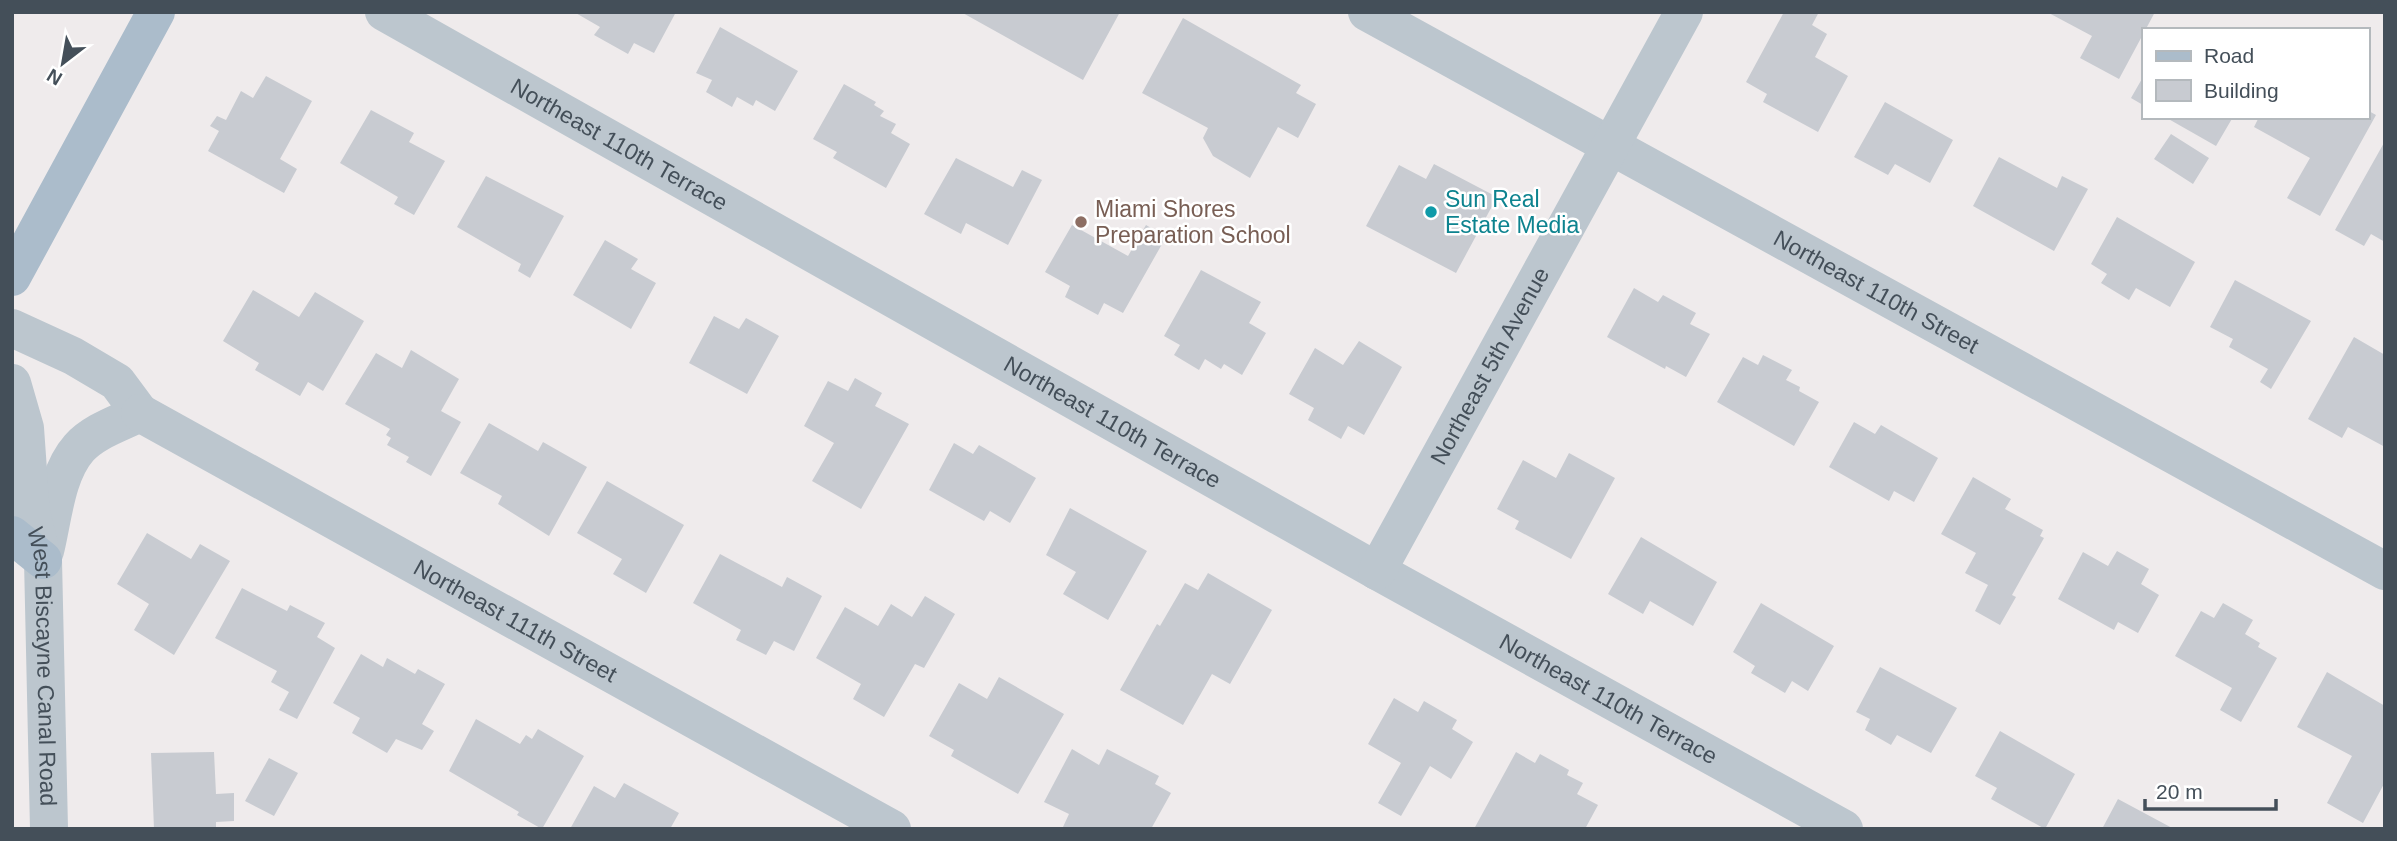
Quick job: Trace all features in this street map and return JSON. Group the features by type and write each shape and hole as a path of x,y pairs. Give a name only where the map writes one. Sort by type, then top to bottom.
{"main road":[{"path":"12,277 156,12"},
{"path":"12,535 43,560"}],"street":[{"name":"Northeast 110th Terrace","path":"384,12 1377,571 1844,829"},
{"name":"Northeast 110th Street","path":"1367,12 2385,571"},
{"name":"Northeast 5th Avenue","path":"1377,571 1684,12"},
{"path":"12,328 63,351 117,382 140,413 94,436 78,448 61,485 43,560"},
{"name":"West Biscayne Canal Road","path":"12,383 25,428 31,513 43,560 49,829"},
{"name":"Northeast 111th Street","path":"140,413 892,829"}],"building":[{"path":"574,12 676,12 654,53 634,43 628,54 594,35 600,27"},
{"path":"961,12 1120,12 1083,80"},
{"path":"1784,12 1819,12 1812,25 1827,34 1815,57 1848,76 1818,132 1763,102 1767,94 1746,82"},
{"path":"2047,12 2155,12 2146,28 2142,28 2142,36 2119,79 2080,58 2092,36"},
{"path":"1183,18 1301,85 1296,93 1316,104 1298,138 1278,127 1250,178 1213,156 1203,138 1208,128 1142,93"},
{"path":"720,27 798,71 775,111 756,100 753,106 737,97 732,107 706,92 712,80 696,73"},
{"path":"266,76 312,101 280,159 297,169 284,193 208,151 219,131 210,126 217,116 226,120 241,91 253,98"},
{"path":"2142,79 2142,104 2131,98"},
{"path":"844,84 876,102 874,105 884,111 880,116 896,124 891,133 910,144 886,188 833,158 837,152 813,139"},
{"path":"1885,102 1953,140 1930,183 1895,164 1888,175 1854,157"},
{"path":"371,110 414,133 409,142 445,161 414,215 394,204 398,197 340,163"},
{"path":"2369,111 2376,115 2320,216 2287,198 2310,158 2254,127 2258,119 2369,119"},
{"path":"2169,119 2232,119 2216,146"},
{"path":"2171,134 2209,158 2193,184 2154,159"},
{"path":"2385,141 2385,242 2371,234 2364,246 2335,230"},
{"path":"1999,157 2057,188 2062,176 2088,189 2054,251 1973,206"},
{"path":"956,158 1013,187 1022,170 1042,180 1008,245 966,223 961,234 924,214"},
{"name":"Sun Real Estate Media","path":"1434,164 1497,197 1456,273 1366,226 1399,165 1426,179"},
{"path":"486,176 564,216 530,278 518,271 521,264 457,227"},
{"path":"2117,217 2195,262 2170,307 2136,288 2129,300 2101,283 2107,274 2091,264"},
{"path":"1072,225 1128,256 1146,225 1166,237 1123,313 1104,303 1098,315 1065,297 1070,286 1045,272"},
{"path":"605,240 638,259 631,269 656,283 631,329 573,295"},
{"path":"1201,270 1261,302 1249,323 1266,333 1242,375 1224,364 1221,369 1205,359 1199,370 1174,355 1180,345 1164,336"},
{"path":"2235,280 2311,321 2271,389 2260,382 2268,369 2229,347 2233,339 2210,327"},
{"path":"1634,288 1658,302 1663,295 1696,313 1690,324 1710,334 1686,377 1666,366 1665,369 1607,337"},
{"path":"253,290 299,317 315,292 364,321 323,391 308,382 300,396 255,370 259,363 223,341"},
{"path":"714,316 739,329 746,318 779,336 747,394 689,363"},
{"path":"2354,337 2385,355 2385,447 2348,427 2342,438 2308,419"},
{"path":"1359,341 1402,367 1364,435 1348,426 1341,439 1308,420 1314,408 1289,394 1315,348 1343,365"},
{"path":"411,350 459,379 441,411 461,422 431,476 406,462 409,457 387,445 391,438 386,435 390,429 345,404 376,353 402,368"},
{"path":"1763,355 1792,370 1786,380 1819,402 1794,446 1717,402 1743,357 1758,365"},
{"path":"855,378 882,393 875,406 909,424 861,509 812,481 834,443 804,426 828,381 848,391"},
{"path":"1854,422 1875,434 1881,425 1938,458 1914,502 1894,491 1889,501 1829,467"},
{"path":"489,423 538,451 543,442 587,467 549,536 498,504 502,496 460,473"},
{"path":"954,443 973,454 979,445 1036,478 1010,523 990,511 984,521 929,490"},
{"path":"1569,453 1615,478 1571,559 1515,529 1519,521 1497,509 1523,460 1556,478"},
{"path":"1973,477 2011,499 2005,509 2043,530 2040,536 2044,538 2012,595 2016,597 2000,625 1975,611 1988,585 1965,573 1976,553 1941,534"},
{"path":"607,481 684,525 646,593 613,574 622,559 577,533"},
{"path":"1070,508 1147,551 1108,620 1063,594 1076,572 1046,555"},
{"path":"147,533 191,559 200,544 230,561 174,655 134,630 149,604 117,584"},
{"path":"1641,537 1717,582 1693,626 1650,601 1643,614 1608,594"},
{"path":"2117,551 2149,569 2141,584 2159,595 2138,633 2118,622 2114,630 2058,599 2083,552 2108,566"},
{"path":"720,554 782,587 787,577 822,596 794,651 774,641 766,655 736,640 741,630 693,603"},
{"path":"1208,573 1272,610 1230,684 1212,674 1183,725 1120,690 1157,624 1160,626 1185,583 1198,590"},
{"path":"242,588 287,611 290,605 325,623 317,637 335,648 297,719 279,710 289,692 271,682 277,671 215,638"},
{"path":"925,596 955,614 924,668 915,664 884,717 853,699 861,684 816,658 845,607 878,626 891,604 912,617"},
{"path":"1761,603 1834,646 1808,691 1792,681 1785,693 1751,673 1755,666 1733,652"},
{"path":"2223,603 2253,620 2245,634 2260,643 2258,647 2277,658 2241,722 2220,710 2232,688 2175,656 2201,611 2214,618"},
{"path":"361,654 383,667 387,658 415,674 418,669 445,684 422,724 434,731 422,750 396,739 387,753 352,733 360,718 333,703"},
{"path":"1880,667 1957,708 1931,753 1897,735 1891,745 1865,730 1870,719 1856,712"},
{"path":"2327,672 2385,706 2385,782 2363,823 2327,803 2352,756 2297,727"},
{"path":"999,677 1064,714 1018,794 951,756 954,750 929,736 959,683 987,699"},
{"path":"1394,698 1418,712 1424,701 1457,720 1452,729 1473,742 1451,779 1430,766 1401,816 1378,803 1401,763 1368,744"},
{"path":"476,719 520,744 526,735 532,739 538,729 584,756 542,829 517,815 519,812 449,771"},
{"path":"2000,731 2075,774 2045,829 1991,799 1997,788 1975,776"},
{"path":"1072,749 1099,765 1107,749 1159,776 1155,784 1171,793 1151,829 1063,827 1069,814 1044,802"},
{"path":"214,752 216,794 234,793 234,821 216,822 216,829 154,829 151,753"},
{"path":"1516,752 1535,763 1540,754 1569,770 1567,775 1583,783 1577,794 1598,805 1585,829 1474,829"},
{"path":"269,758 298,773 274,816 245,801"},
{"path":"624,783 679,813 670,829 570,829 594,786 615,798"},
{"path":"2118,799 2174,829 2102,829"}],"place":[{"name":"Sun Real Estate Media","path":"1431,212"},
{"name":"Miami Shores Preparation School","path":"1081,222"}]}
